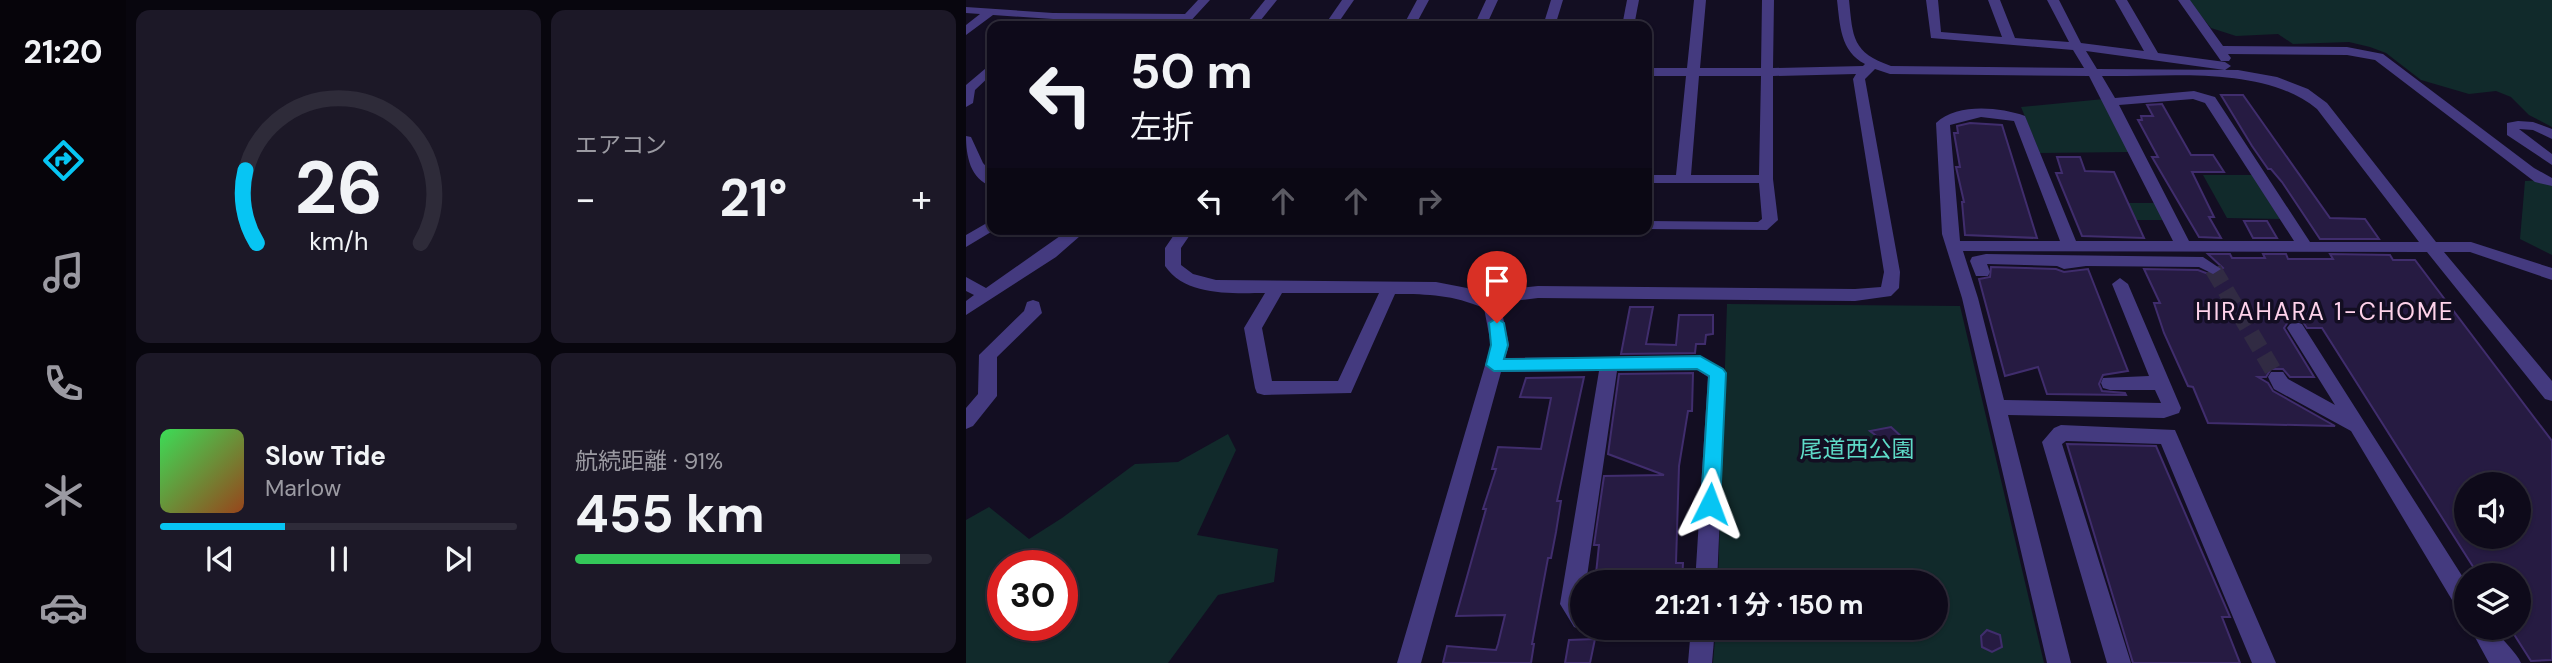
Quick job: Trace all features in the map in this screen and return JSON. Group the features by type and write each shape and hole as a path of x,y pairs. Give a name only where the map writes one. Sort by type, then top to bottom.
{"street":[{"path":"1185,21 1204,0"},
{"path":"1254,21 1271,0"},
{"path":"1333,21 1348,0"},
{"path":"1412,21 1423,0"},
{"path":"1482,21 1492,0"},
{"path":"1551,21 1558,0"},
{"path":"1629,21 1633,0"},
{"path":"1683,179 1700,0"},
{"path":"1652,226 1762,227 1770,220 1766,180 1768,0"},
{"path":"1843,0 1848,38 1853,52 1870,67"},
{"path":"1932,0 1936,35 2152,54 2276,79 2307,92 2322,106 2433,249 2552,394"},
{"path":"1994,0 2010,41"},
{"path":"2053,0 2108,98 2184,247"},
{"path":"2121,0 2152,54"},
{"path":"2184,0 2237,71"},
{"path":"966,10 1172,21"},
{"path":"966,31 990,12"},
{"path":"1047,21 1053,16"},
{"path":"1118,21 1122,17"},
{"path":"2219,50 2347,51 2379,57 2529,172 2552,182"},
{"path":"1652,72 1838,72 1870,67 1908,72 2237,71"},
{"path":"1182,235 1173,248 1172,261 1180,275 1224,287 1436,288 1461,292 1492,305 1518,294 1538,292 1855,295 1885,292 1891,288 1892,272 1858,79 1870,67"},
{"path":"966,103 969,89 987,72"},
{"path":"2108,98 2194,95 2210,100 2306,248"},
{"path":"2059,663 1956,246 1950,234 1943,123 1952,117 2008,113 2020,119 2067,255"},
{"path":"2552,135 2540,127 2522,124 2512,126 2512,132 2552,161"},
{"path":"966,139 976,164 987,177"},
{"path":"1652,179 1766,180"},
{"path":"966,242 987,228"},
{"path":"966,309 1072,235"},
{"path":"1956,246 2067,255 2184,247 2471,247 2552,274"},
{"path":"2067,255 2086,261"},
{"path":"1982,272 1978,261 1986,259 2203,262 2213,269"},
{"path":"966,283 986,295"},
{"path":"1996,407 2164,411 2172,408 2120,284"},
{"path":"1276,288 1253,328 1264,388 1344,388 1390,287"},
{"path":"1409,663 1500,345 1492,305"},
{"path":"966,421 988,396 986,382 989,355 1033,313 1033,306"},
{"path":"2296,328 2454,583"},
{"path":"1494,365 1700,363 1717,373 1707,570"},
{"path":"1576,570 1609,365"},
{"path":"2277,377 2281,384 2358,426"},
{"path":"2110,383 2162,383"},
{"path":"2119,663 2052,442 2061,433 2168,436 2264,663"},
{"path":"1700,663 1702,640"},
{"path":"2488,640 2498,656 2509,663"}],"green space":[{"path":"2188,0 2552,0 2552,127 2529,115 2511,97 2496,91 2469,94 2421,80 2386,53 2370,47 2349,42 2293,44 2278,34 2236,36 2211,28"},
{"path":"2104,99 2130,152 2040,153 2021,107"},
{"path":"2203,175 2252,175 2280,219 2227,218"},
{"path":"2552,180 2552,255 2520,239 2525,181"},
{"path":"2108,203 2156,203 2164,220 2115,220"},
{"name":"尾道西公園","path":"1727,304 1960,306 2044,663 1713,663 1715,640 1948,640 1948,570 1718,570"},
{"path":"1228,434 1236,450 1197,535 1278,549 1274,582 1218,595 1168,663 966,663 966,520 989,507 1029,539 1135,464 1178,462"}],"building":[{"path":"2221,95 2243,95 2330,218 2365,219 2379,239 2320,239 2282,182 2268,169 2252,146"},
{"path":"2162,104 2191,155 2213,155 2224,172 2192,172 2214,217 2209,217 2221,238 2199,237 2152,157 2158,157 2138,120 2142,120 2141,116 2153,116 2147,105"},
{"path":"1970,123 2002,125 2037,238 1965,235 1964,202 1956,167 1960,167 1954,133 1958,133 1957,126"},
{"path":"2057,157 2080,157 2085,171 2114,172 2144,238 2082,236 2056,173 2062,173"},
{"path":"2244,221 2267,221 2277,238 2253,238"},
{"path":"2208,254 2230,254 2232,258 2265,258 2263,254 2286,254 2288,259 2333,259 2330,254 2390,255 2393,260 2415,260 2552,441 2552,660 2531,661 2518,640 2531,640 2531,563 2471,563 2462,549 2531,549 2531,472 2454,472 2454,537 2322,328 2307,328 2303,322 2295,320 2288,322 2284,328 2314,377 2290,377 2283,369 2271,369 2266,377 2258,377 2268,383 2273,391 2335,426 2208,423 2193,387 2188,386 2164,333 2154,303 2160,303 2144,269 2198,270 2214,276 2223,268"},
{"path":"1991,267 2056,269 2064,272 2088,269 2128,371 2103,375 2099,384 2102,391 2126,395 2047,394 2038,367 2005,376 1979,279 1990,277"},
{"path":"1630,307 1653,307 1646,344 1676,345 1679,315 1713,315 1713,334 1706,335 1705,344 1696,344 1695,353 1621,354"},
{"path":"1693,373 1692,411 1688,411 1679,466 1676,563 1683,563 1683,570 1596,570 1599,545 1594,545 1604,476 1664,475 1608,454 1619,374"},
{"path":"1584,377 1557,501 1561,501 1532,644 1531,663 1443,663 1447,646 1496,650 1498,644 1505,615 1456,616 1496,469 1492,469 1498,447 1541,449 1551,398 1520,397 1526,378"},
{"path":"1891,427 1904,439 1886,443 1870,431"},
{"path":"2067,444 2156,446 2230,617 2222,617 2240,663 2133,663"},
{"path":"1987,630 2000,635 2002,647 1992,652 1982,647 1981,636"},
{"path":"1569,640 1595,640 1590,663 1565,663"}],"tunnel":[{"path":"2213,269 2277,377"}],"district":[{"name":"HIRAHARA 1-CHOME","path":"2325,311"}],"route":[{"path":"1497,323 1500,345 1494,365 1700,363 1717,373 1710,504"}]}
